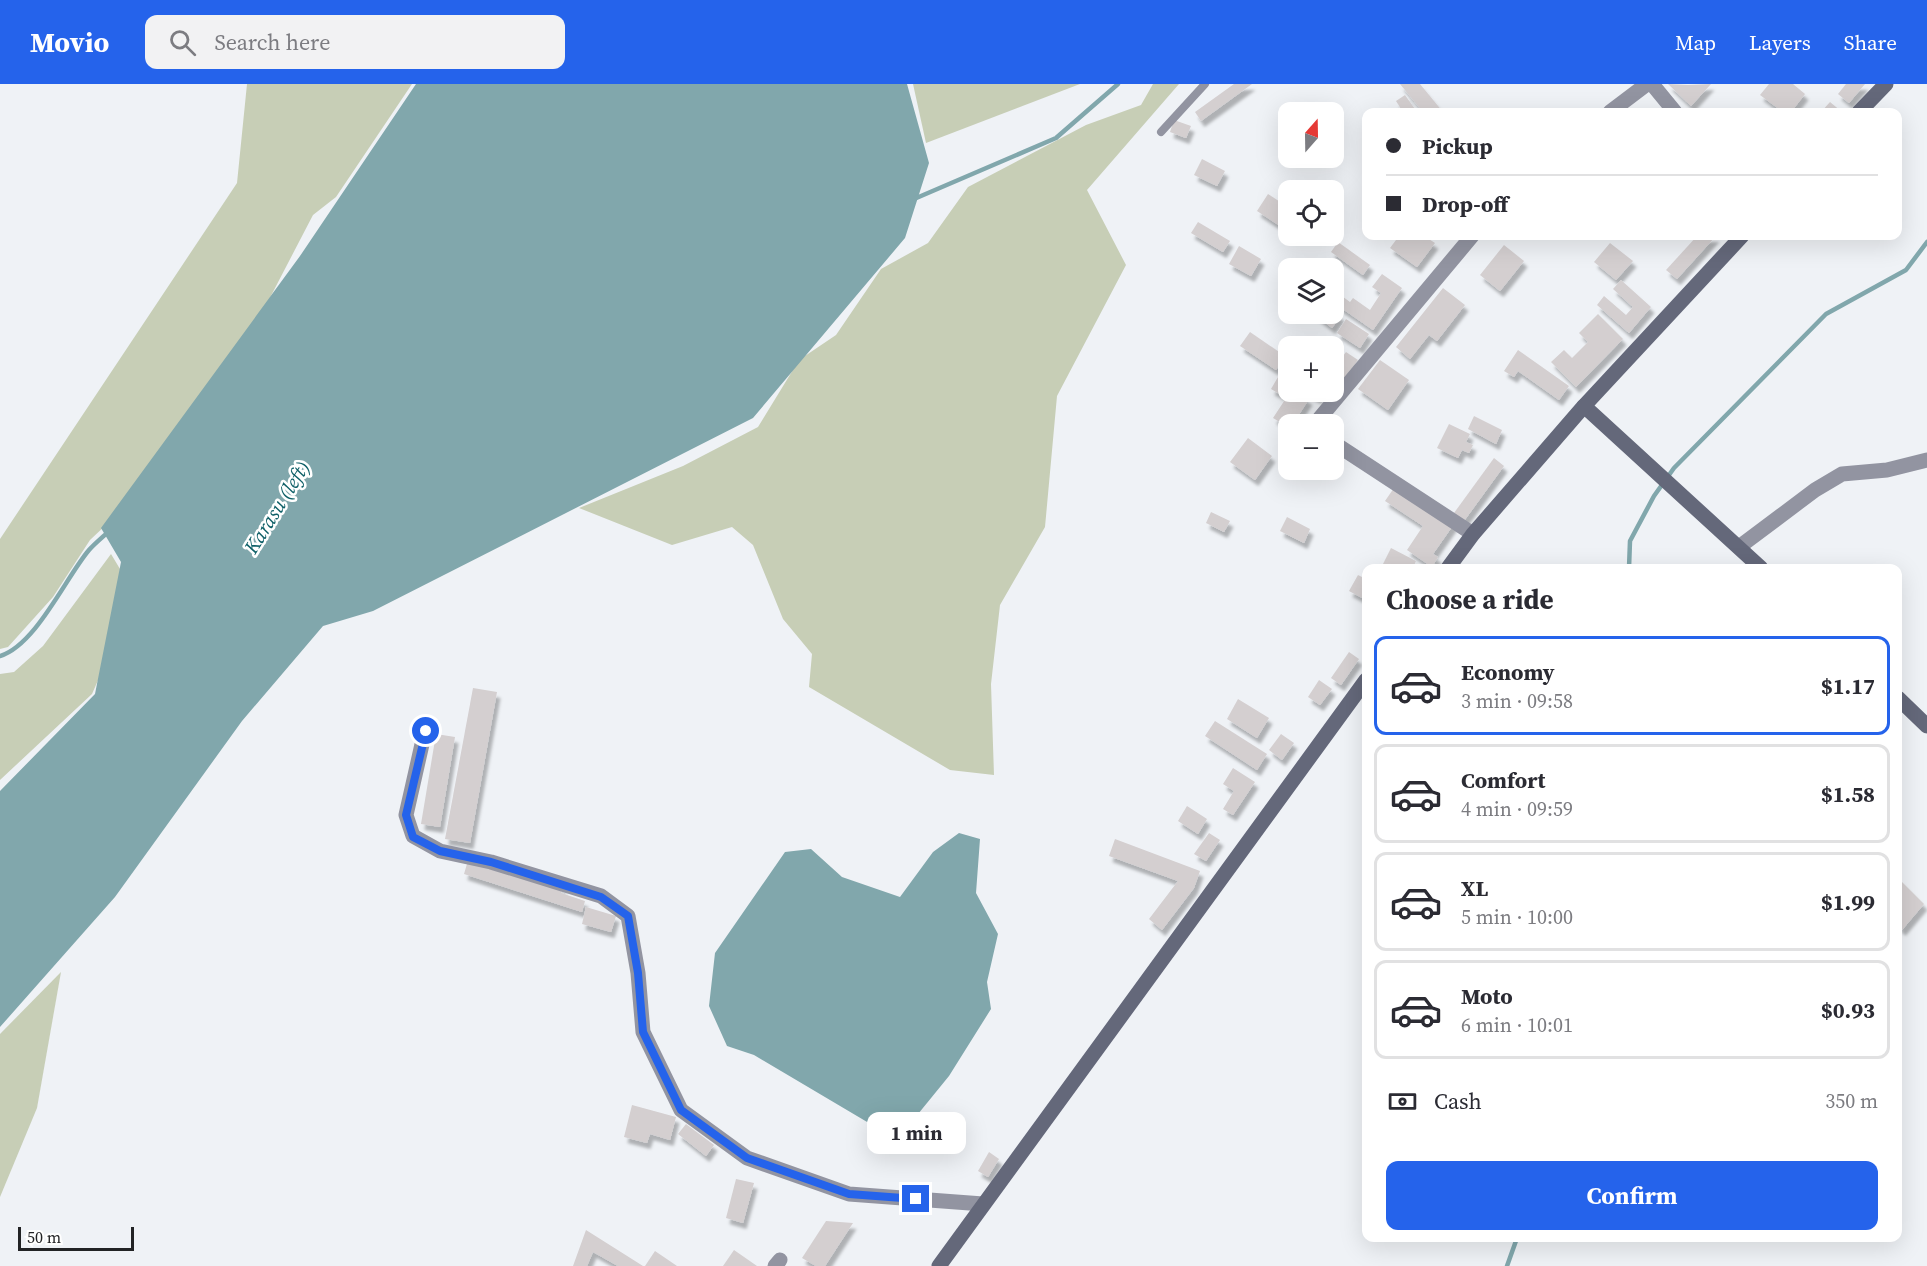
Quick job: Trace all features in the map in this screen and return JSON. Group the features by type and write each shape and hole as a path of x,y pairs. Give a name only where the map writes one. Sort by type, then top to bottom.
{"main road":[{"path":"1863,108 1886,84"},
{"path":"1451,564 1473,534 1584,406 1736,240"},
{"path":"1584,406 1757,564"},
{"path":"939,1266 1362,685"},
{"path":"1902,702 1927,726"}],"street":[{"path":"1616,108 1650,84 1671,108"},
{"path":"1323,414 1469,240"},
{"path":"1344,449 1473,534"},
{"path":"1738,547 1815,490 1842,474 1887,470 1927,460"},
{"path":"426,731 406,815 413,837 440,851 491,862 601,897 628,916 638,973 643,1032 681,1110 747,1158 849,1194 983,1204"}],"lane":[{"path":"1161,132 1205,84"}],"green space":[{"path":"247,84 412,84 336,197 313,215 249,338 124,508 90,540 53,597 8,647 0,649 0,539 237,183"},
{"path":"913,84 1080,84 926,143"},
{"path":"1153,84 1179,84 1087,190 1126,265 1057,396 1045,527 1000,605 991,684 994,775 950,770 809,687 812,654 783,619 753,545 732,527 672,545 579,508 683,466 758,427 799,360 836,335 881,269 928,243 968,187 1086,125 1141,105"},
{"path":"111,554 120,569 110,653 92,694 0,780 0,674 14,672 43,646"},
{"path":"61,972 37,1108 0,1197 0,1034"}],"water":[{"name":"Karasu (left)","path":"416,84 907,84 929,163 905,238 753,418 373,611 323,626 242,721 115,897 0,1027 0,791 95,694 121,562 101,528 300,256"},
{"path":"959,833 980,839 976,893 998,934 987,982 991,1009 949,1076 905,1130 884,1132 754,1055 727,1046 709,1006 715,953 785,852 811,849 842,877 900,897 933,852"}],"building":[{"path":"1234,84 1252,84 1201,121 1195,112"},
{"path":"1400,84 1420,84 1440,108 1420,108"},
{"path":"1668,84 1688,85 1711,84 1691,106"},
{"path":"1769,84 1793,84 1805,94 1794,108 1778,108 1760,95"},
{"path":"1846,84 1865,84 1849,103 1838,94"},
{"path":"1405,95 1414,108 1400,108 1396,101"},
{"path":"1830,102 1837,108 1825,108"},
{"path":"1174,120 1191,126 1186,138 1170,132"},
{"path":"1202,159 1225,171 1217,186 1194,175"},
{"path":"1268,194 1278,200 1278,225 1257,211"},
{"path":"1198,222 1230,241 1223,252 1191,233"},
{"path":"1396,240 1430,240 1435,243 1417,267 1390,248"},
{"path":"1693,240 1712,240 1677,279 1666,270"},
{"path":"1610,243 1633,261 1616,280 1594,262"},
{"path":"1504,245 1524,261 1500,291 1480,275"},
{"path":"1239,246 1261,259 1251,276 1229,264"},
{"path":"1335,246 1344,246 1370,265 1363,275 1344,261 1344,258 1339,258 1331,252"},
{"path":"1382,274 1402,288 1373,330 1344,310 1344,298 1350,302 1353,298 1370,310 1381,293 1372,287"},
{"path":"1621,280 1651,307 1629,333 1597,305 1604,296 1626,315 1633,307 1613,289"},
{"path":"1443,288 1465,305 1437,341 1429,335 1410,359 1396,347"},
{"path":"1598,314 1623,339 1576,387 1551,362 1564,350 1572,358 1588,342 1579,333"},
{"path":"1346,319 1369,334 1360,348 1337,333"},
{"path":"1250,332 1278,351 1278,367 1276,370 1240,346"},
{"path":"1518,350 1569,386 1559,400 1518,371 1514,377 1504,371"},
{"path":"1346,352 1358,360 1344,378"},
{"path":"1380,360 1409,380 1388,410 1358,389"},
{"path":"1278,377 1278,393 1271,389"},
{"path":"1283,402 1307,402 1299,414 1278,414 1278,421 1273,418"},
{"path":"1474,416 1502,430 1496,444 1468,429"},
{"path":"1449,424 1470,434 1466,442 1473,445 1469,453 1462,450 1458,458 1437,448"},
{"path":"1248,438 1272,456 1255,480 1230,462"},
{"path":"1494,458 1504,466 1464,521 1454,513"},
{"path":"1396,485 1454,524 1433,554 1438,557 1434,564 1428,564 1407,550 1423,526 1385,501"},
{"path":"1211,512 1230,521 1224,532 1206,523"},
{"path":"1287,517 1310,529 1304,543 1280,531"},
{"path":"1391,548 1416,561 1415,564 1383,564"},
{"path":"1358,575 1362,577 1362,598 1349,591"},
{"path":"1349,652 1359,659 1341,685 1331,678"},
{"path":"1319,680 1332,689 1320,705 1308,697"},
{"path":"473,688 497,692 470,843 445,839"},
{"path":"1238,699 1269,718 1257,738 1227,719"},
{"path":"1215,721 1267,754 1257,770 1205,736"},
{"path":"436,734 455,737 440,827 421,824"},
{"path":"1281,734 1294,743 1282,760 1269,750"},
{"path":"1233,768 1255,782 1233,815 1223,809 1234,791 1223,784"},
{"path":"1187,806 1207,819 1198,834 1178,821"},
{"path":"1209,833 1220,840 1206,861 1194,854"},
{"path":"1115,839 1200,871 1194,888 1162,930 1149,919 1178,881 1109,856"},
{"path":"469,857 563,888 561,893 585,901 582,912 464,874"},
{"path":"1902,882 1924,904 1902,930"},
{"path":"586,907 616,916 611,932 582,924"},
{"path":"632,1105 676,1117 670,1140 650,1134 647,1143 624,1137"},
{"path":"686,1124 714,1145 706,1156 678,1134"},
{"path":"989,1152 999,1159 988,1177 978,1171"},
{"path":"736,1179 754,1183 743,1223 726,1218"},
{"path":"826,1221 853,1223 825,1266 816,1266 802,1258"},
{"path":"586,1230 643,1266 618,1266 593,1252 587,1266 573,1266"},
{"path":"734,1250 757,1266 723,1266"},
{"path":"655,1251 677,1266 645,1266"}],"waterway":[{"path":"914,199 1056,138 1118,84"},
{"path":"1629,564 1630,541 1654,496 1674,468 1826,314 1906,270 1927,242"},
{"path":"0,656 26,639 89,550 109,531"},
{"path":"1507,1266 1516,1242"}],"route":[{"path":"426,731 406,815 413,837 440,851 491,862 601,897 628,916 638,973 643,1032 681,1110 747,1158 849,1194 916,1199"}]}
